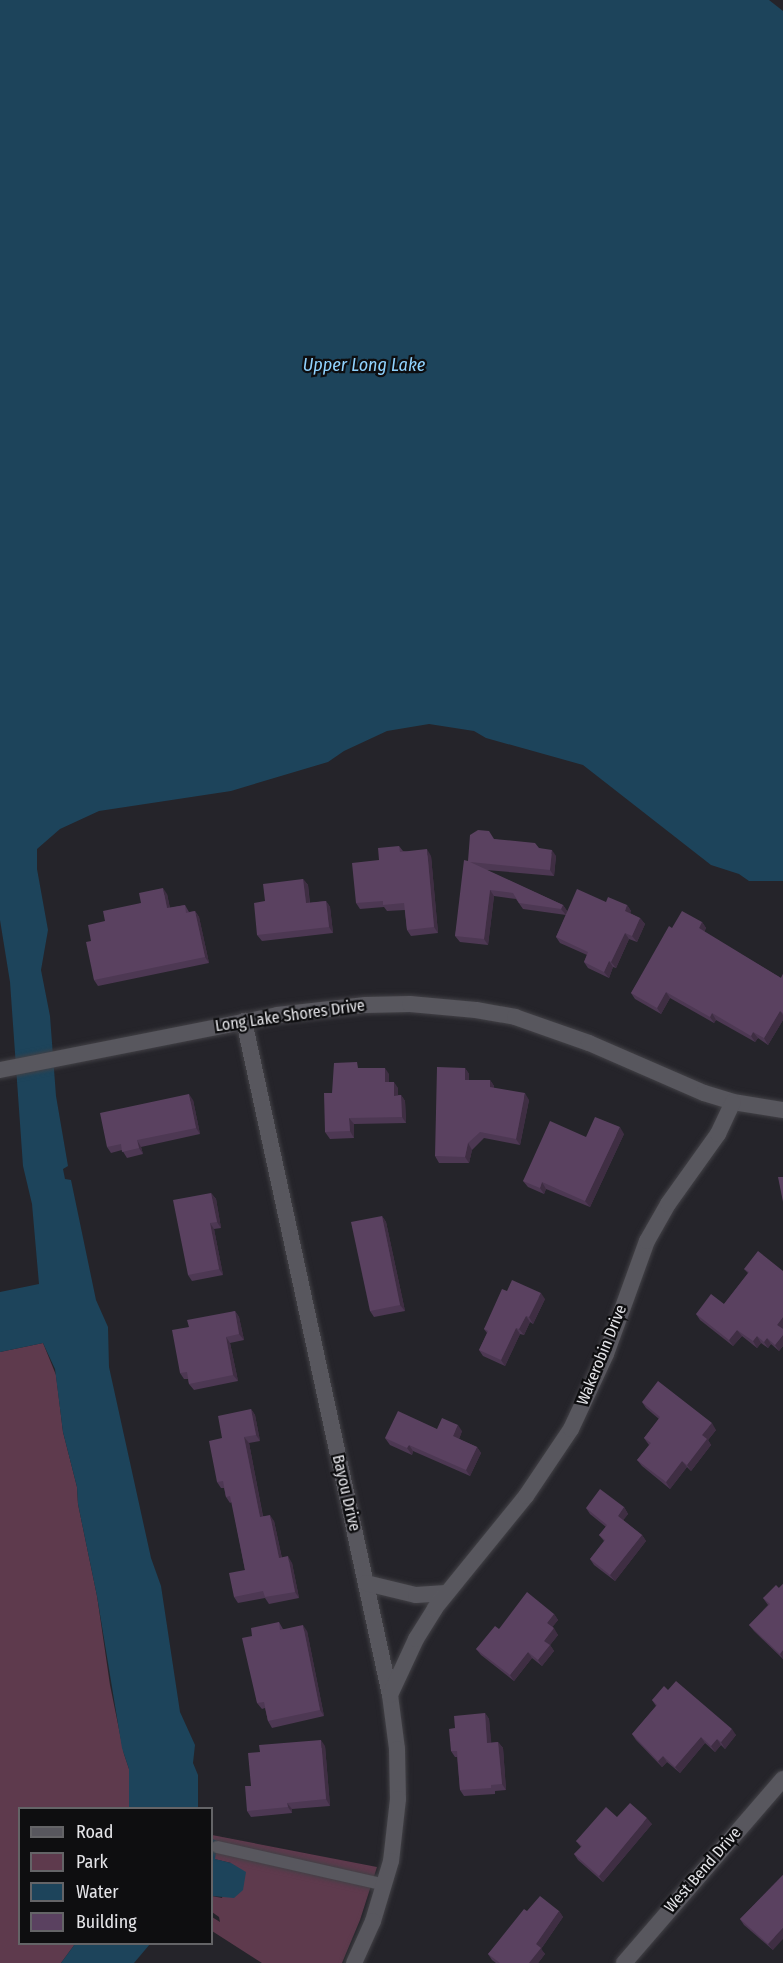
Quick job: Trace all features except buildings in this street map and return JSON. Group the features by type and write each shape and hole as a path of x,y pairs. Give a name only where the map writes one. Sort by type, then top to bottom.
{"street":[{"name":"Long Lake Shores Drive","path":"6,1069 312,1010 410,1004 476,1010 548,1028 704,1093 733,1102 783,1110"},
{"name":"Bayou Drive","path":"244,1022 390,1695 398,1749 395,1836 385,1885 373,1922 354,1963"},
{"name":"Wakerobin Drive","path":"390,1695 416,1639 446,1593 526,1496 571,1429 606,1354 647,1241 668,1204 718,1134 733,1102"},
{"path":"366,1583 416,1595 446,1593"},
{"name":"West Bend Drive","path":"624,1963 783,1779"}],"lane":[{"path":"217,1847 385,1885"}],"green space":[{"path":"43,1343 56,1375 63,1432 77,1487 78,1504 97,1596 110,1685 129,1769 129,1807 18,1807 18,1945 74,1945 61,1963 0,1963 0,1352"},
{"path":"213,1835 377,1867 360,1920 342,1963 262,1963 213,1932 213,1918 220,1922 219,1917 213,1913 213,1896 222,1898 231,1863 214,1859 218,1842 213,1840"}],"water":[{"name":"Upper Long Lake","path":"0,0 769,0 783,11 783,881 749,881 739,874 711,865 583,765 486,738 474,731 429,724 387,731 344,751 328,762 231,791 99,811 60,829 37,849 37,869 48,930 41,970 50,1016 56,1096 68,1166 63,1169 65,1179 71,1180 96,1300 108,1327 109,1367 151,1558 161,1586 180,1712 195,1745 193,1763 198,1775 198,1807 129,1807 129,1769 122,1748 97,1596 78,1504 77,1487 63,1432 55,1369 43,1343 0,1352 0,1292 39,1284 32,1204 23,1166 10,982 0,920"},
{"path":"213,1839 218,1841 215,1859 231,1863 246,1872 243,1890 234,1898 213,1896"},
{"path":"74,1945 149,1945 134,1963 61,1963"}]}
